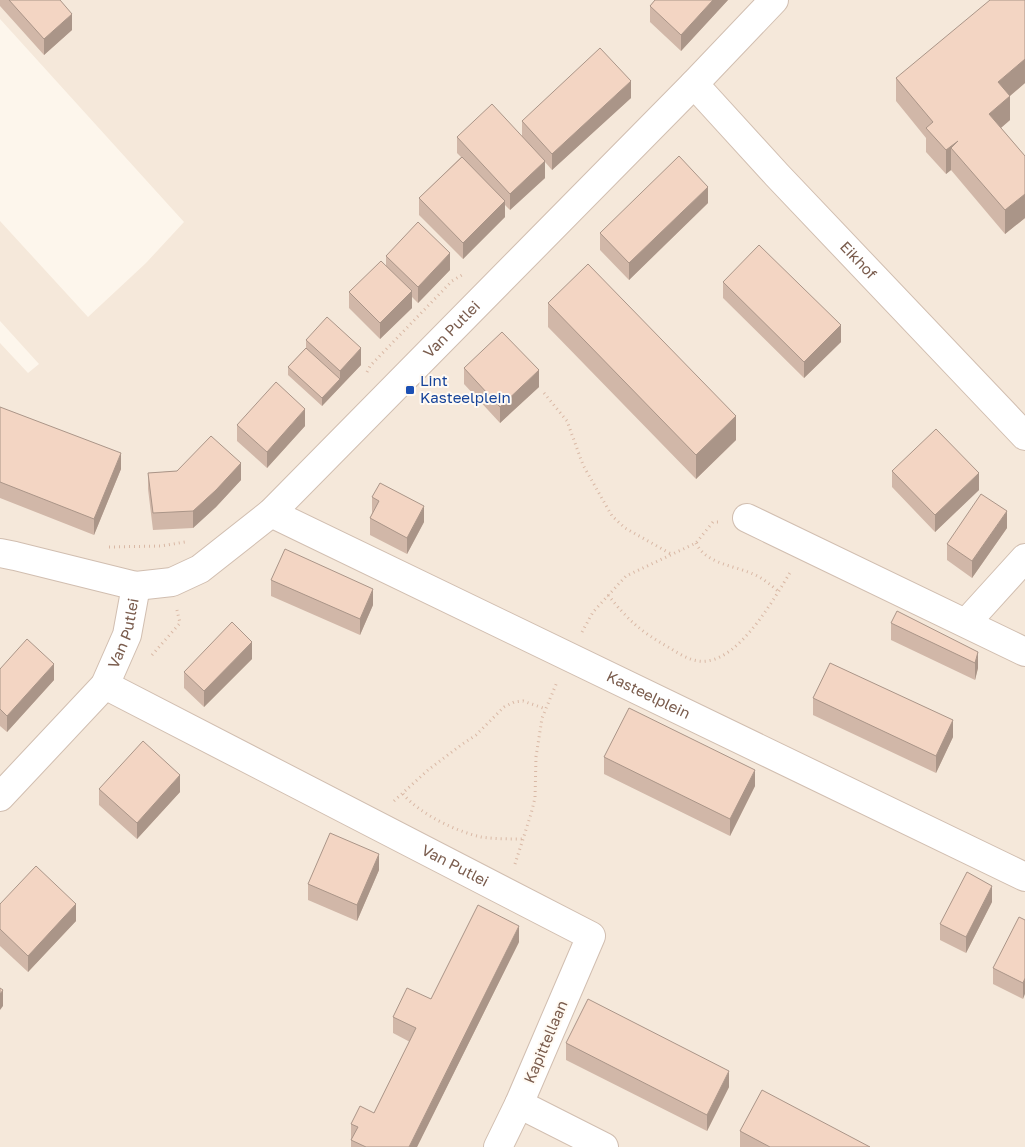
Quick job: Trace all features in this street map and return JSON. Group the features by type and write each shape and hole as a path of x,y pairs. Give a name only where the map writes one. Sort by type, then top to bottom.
{"street":[{"name":"Van Putlei","path":"0,797 105,686 127,635 136,586 172,582 200,569 271,513 694,84 774,0"},
{"name":"Eikhof","path":"694,84 777,175 1025,436"},
{"name":"Kasteelplein","path":"271,513 1025,877"},
{"path":"747,518 1025,652"},
{"path":"0,553 136,586"},
{"path":"966,623 1025,558"},
{"name":"Van Putlei","path":"105,686 591,936"},
{"name":"Kapittellaan","path":"498,1147 519,1104 591,936"},
{"path":"519,1104 604,1147"}],"path":[{"path":"544,393 567,421 583,465 612,516 625,528 672,555"},
{"path":"502,890 515,864 524,839 535,798 539,736 546,709 568,656 593,612 626,576 696,543 713,522 747,518"},
{"path":"696,543 700,552 709,558 754,574 779,592"},
{"path":"608,595 632,623 684,657 705,661 717,659 727,654 739,644 779,592 806,546"},
{"path":"377,826 394,801 428,770 476,735 504,707 514,702 523,701 546,709"},
{"path":"403,794 411,804 424,812 467,833 482,837 524,839"}],"shaded area":[{"path":"0,0 1025,0 1025,1147 0,1147 0,343 28,373 39,364 0,321 0,221 88,317 146,263 184,222 0,19"}],"building":[{"path":"9,0 60,0 72,14 44,39"},
{"path":"655,0 713,0 681,35 650,6"},
{"path":"990,0 1025,0 1025,59 998,82 1010,96 989,114 1025,156 1025,194 1005,210 951,148 958,141 946,150 926,128 933,122 896,78"},
{"path":"600,48 631,81 552,154 522,121"},
{"path":"492,104 545,161 510,194 457,137"},
{"path":"679,156 708,187 629,263 600,233"},
{"path":"462,157 505,201 463,243 419,198"},
{"path":"418,222 450,253 418,287 386,256"},
{"path":"759,245 841,325 804,362 723,282"},
{"path":"381,261 412,291 380,323 349,292"},
{"path":"588,264 736,416 696,455 548,303"},
{"path":"327,317 361,348 340,371 306,340"},
{"path":"502,332 539,370 500,407 464,368"},
{"path":"306,348 340,379 322,398 288,367"},
{"path":"276,382 305,409 267,452 237,425"},
{"path":"0,407 121,453 94,519 0,482"},
{"path":"936,429 979,473 935,515 892,471"},
{"path":"211,436 241,463 193,511 153,513 148,473 177,471"},
{"path":"380,483 424,506 407,538 370,518 379,501 372,497"},
{"path":"981,494 1007,511 972,561 947,544"},
{"path":"285,549 373,589 360,619 271,580"},
{"path":"897,611 978,652 975,663 891,623"},
{"path":"232,622 252,642 204,691 184,672"},
{"path":"27,639 54,664 7,716 0,709 0,669"},
{"path":"830,663 953,720 936,756 813,698"},
{"path":"629,708 755,770 730,819 604,757"},
{"path":"143,741 180,775 137,823 99,789"},
{"path":"330,833 379,854 357,905 308,884"},
{"path":"36,866 76,904 28,956 0,929 0,904"},
{"path":"967,872 992,886 966,937 940,924"},
{"path":"478,905 519,926 409,1147 366,1147 351,1140 358,1127 351,1124 360,1106 374,1113 416,1028 393,1017 407,988 431,999"},
{"path":"1019,917 1025,920 1025,978 1023,983 993,968"},
{"path":"588,999 729,1071 707,1115 566,1043"},
{"path":"762,1090 870,1147 770,1147 740,1131"}],"place":[{"name":"Lint Kasteelplein","path":"410,390"}]}
